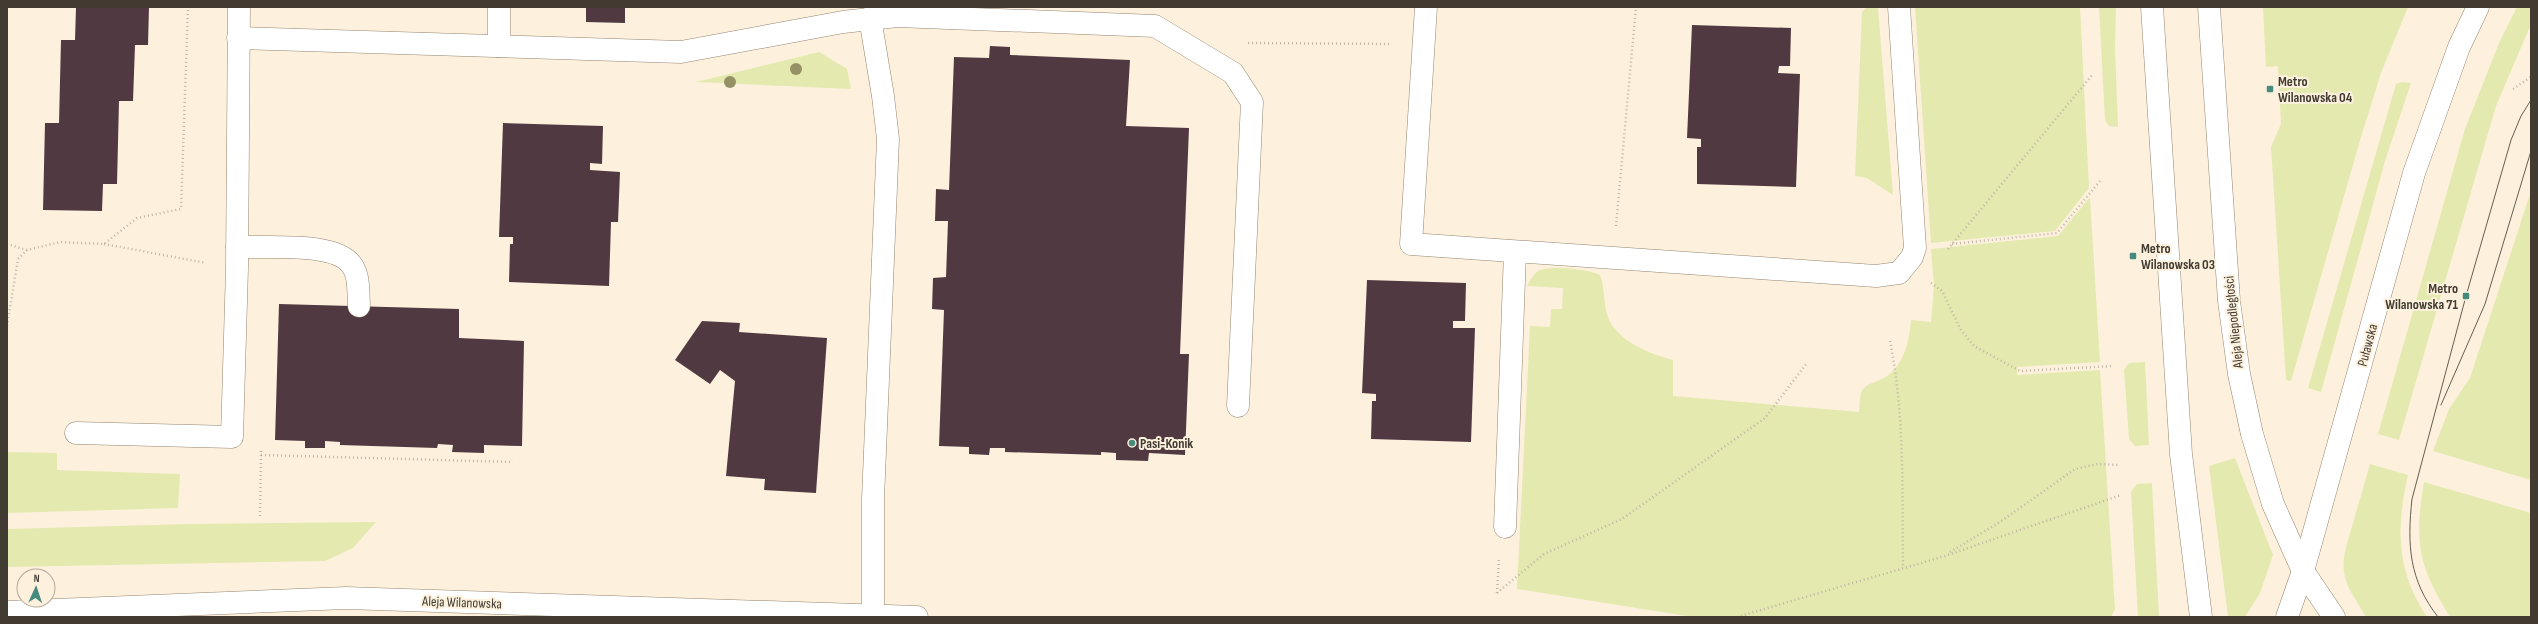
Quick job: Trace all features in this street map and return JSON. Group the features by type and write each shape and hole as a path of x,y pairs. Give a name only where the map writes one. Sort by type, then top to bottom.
{"street":[{"path":"76,433 232,438 237,258 239,7"},
{"path":"499,46 500,7"},
{"path":"1426,7 1411,244 1828,274 1876,276 1899,273 1912,257 1915,248 1899,7"},
{"path":"2152,7 2181,454 2201,617"},
{"name":"Aleja Niepodległości","path":"2209,7 2229,301 2239,374 2252,434 2273,504 2303,570 2334,617"},
{"name":"Puławska","path":"2287,617 2303,570 2414,173 2459,47 2478,7"},
{"path":"238,38 681,52 870,18 934,17 1155,26 1233,72 1252,102 1238,406"},
{"path":"870,18 883,96 888,139 873,500 873,616"},
{"path":"237,258 324,250 338,255 350,262 357,274 359,306"},
{"path":"1505,527 1514,252"},
{"name":"Aleja Wilanowska","path":"7,612 346,598 917,617"}],"path":[{"path":"104,244 137,218 181,209 188,7"},
{"path":"1615,234 1636,7"},
{"path":"1241,43 1424,44"},
{"path":"1947,251 2093,74"},
{"path":"2513,89 2531,77"},
{"path":"1944,245 2057,233 2100,180"},
{"path":"7,244 27,250 60,242 104,244 237,258"},
{"path":"7,326 18,259 27,250"},
{"path":"1934,285 1942,291 1961,330 1974,346 2020,371 2113,366"},
{"path":"1890,340 1897,374 1902,431 1902,568"},
{"path":"1498,594 1544,554 1622,519 1765,418 1807,363"},
{"path":"260,516 261,447"},
{"path":"261,455 513,462"},
{"path":"1945,556 2000,522 2075,469 2098,464 2120,465"},
{"path":"1737,617 1945,556 2121,495"}],"green space":[{"path":"1867,7 1878,8 1893,195 1867,178 1855,176 1862,12"},
{"path":"1915,7 2080,7 2089,188 2055,231 1931,243"},
{"path":"2099,7 2116,7 2115,47 2118,127 2109,126 2105,120"},
{"path":"2263,7 2408,7 2381,73 2361,137 2291,381 2286,380 2271,147 2281,124 2278,66 2266,67"},
{"path":"2517,7 2531,7 2531,24 2496,106 2399,440 2378,434 2465,129 2499,43"},
{"path":"819,52 847,69 851,89 696,82"},
{"path":"2402,82 2411,83 2385,161 2321,392 2308,388 2396,84"},
{"path":"2531,191 2531,480 2433,451 2449,409 2470,378"},
{"path":"2090,197 2100,362 2017,367 2017,375 2100,370 2115,609 2111,617 1693,617 1517,589 1530,326 1550,327 1551,309 1562,309 1563,288 1527,286 1538,271 1551,268 1569,268 1600,275 1603,284 1607,314 1617,331 1644,350 1673,360 1673,396 1859,412 1860,396 1864,388 1889,374 1896,368 1904,354 1909,337 1911,320 1931,322 1934,285 1931,249 2058,236"},
{"path":"2145,362 2149,445 2135,446 2129,439 2124,370 2129,363"},
{"path":"7,452 57,453 57,470 180,474 178,508 7,513"},
{"path":"2235,458 2273,555 2260,593 2245,617 2228,617 2209,466"},
{"path":"2370,464 2408,475 2402,513 2401,548 2409,582 2427,617 2366,617 2347,584 2344,568 2346,547"},
{"path":"2424,482 2531,513 2531,617 2450,617 2431,583 2421,552 2419,521"},
{"path":"2152,483 2159,617 2138,617 2131,492 2137,484"},
{"path":"376,522 353,548 325,561 7,567 7,529 190,524"}],"building":[{"path":"76,7 149,7 148,45 135,45 133,101 119,101 117,184 103,184 102,211 43,210 45,123 59,123 61,40 75,40"},
{"path":"586,7 625,7 625,23 586,22"},
{"path":"1692,25 1791,28 1790,66 1779,66 1778,73 1800,74 1796,187 1697,184 1697,147 1701,147 1701,139 1687,138"},
{"path":"990,46 1010,47 1010,55 1130,60 1126,126 1189,128 1180,354 1189,354 1185,455 1149,453 1148,461 1116,460 1116,453 1101,452 1101,455 1005,452 1005,448 990,448 989,455 969,454 969,447 939,446 944,310 932,309 933,278 946,277 948,221 935,221 936,189 949,190 954,57 989,58"},
{"path":"503,123 603,126 602,164 590,163 590,170 620,172 618,222 611,222 609,286 509,282 510,244 513,244 513,237 499,237"},
{"path":"1367,280 1466,283 1465,321 1453,321 1453,328 1475,328 1471,442 1371,439 1372,401 1376,401 1376,394 1362,393"},
{"path":"279,304 459,309 459,338 524,341 522,446 484,445 484,453 452,452 453,445 438,444 437,448 340,445 340,442 325,441 325,448 305,448 305,441 275,440"},
{"path":"702,321 740,323 739,332 827,338 816,493 764,490 765,479 726,476 735,381 720,370 710,384 675,360"}],"tram line":[{"path":"2438,617 2428,603 2421,589 2412,561 2410,547 2410,516 2412,499 2466,296 2511,140 2521,116 2531,100"},
{"path":"2441,405 2485,304 2531,151"}],"place":[{"name":"Metro Wilanowska 04","path":"2270,89"},
{"name":"Metro Wilanowska 03","path":"2133,256"},
{"name":"Metro Wilanowska 71","path":"2466,296"},
{"name":"Pasi-Konik","path":"1132,443"}]}
